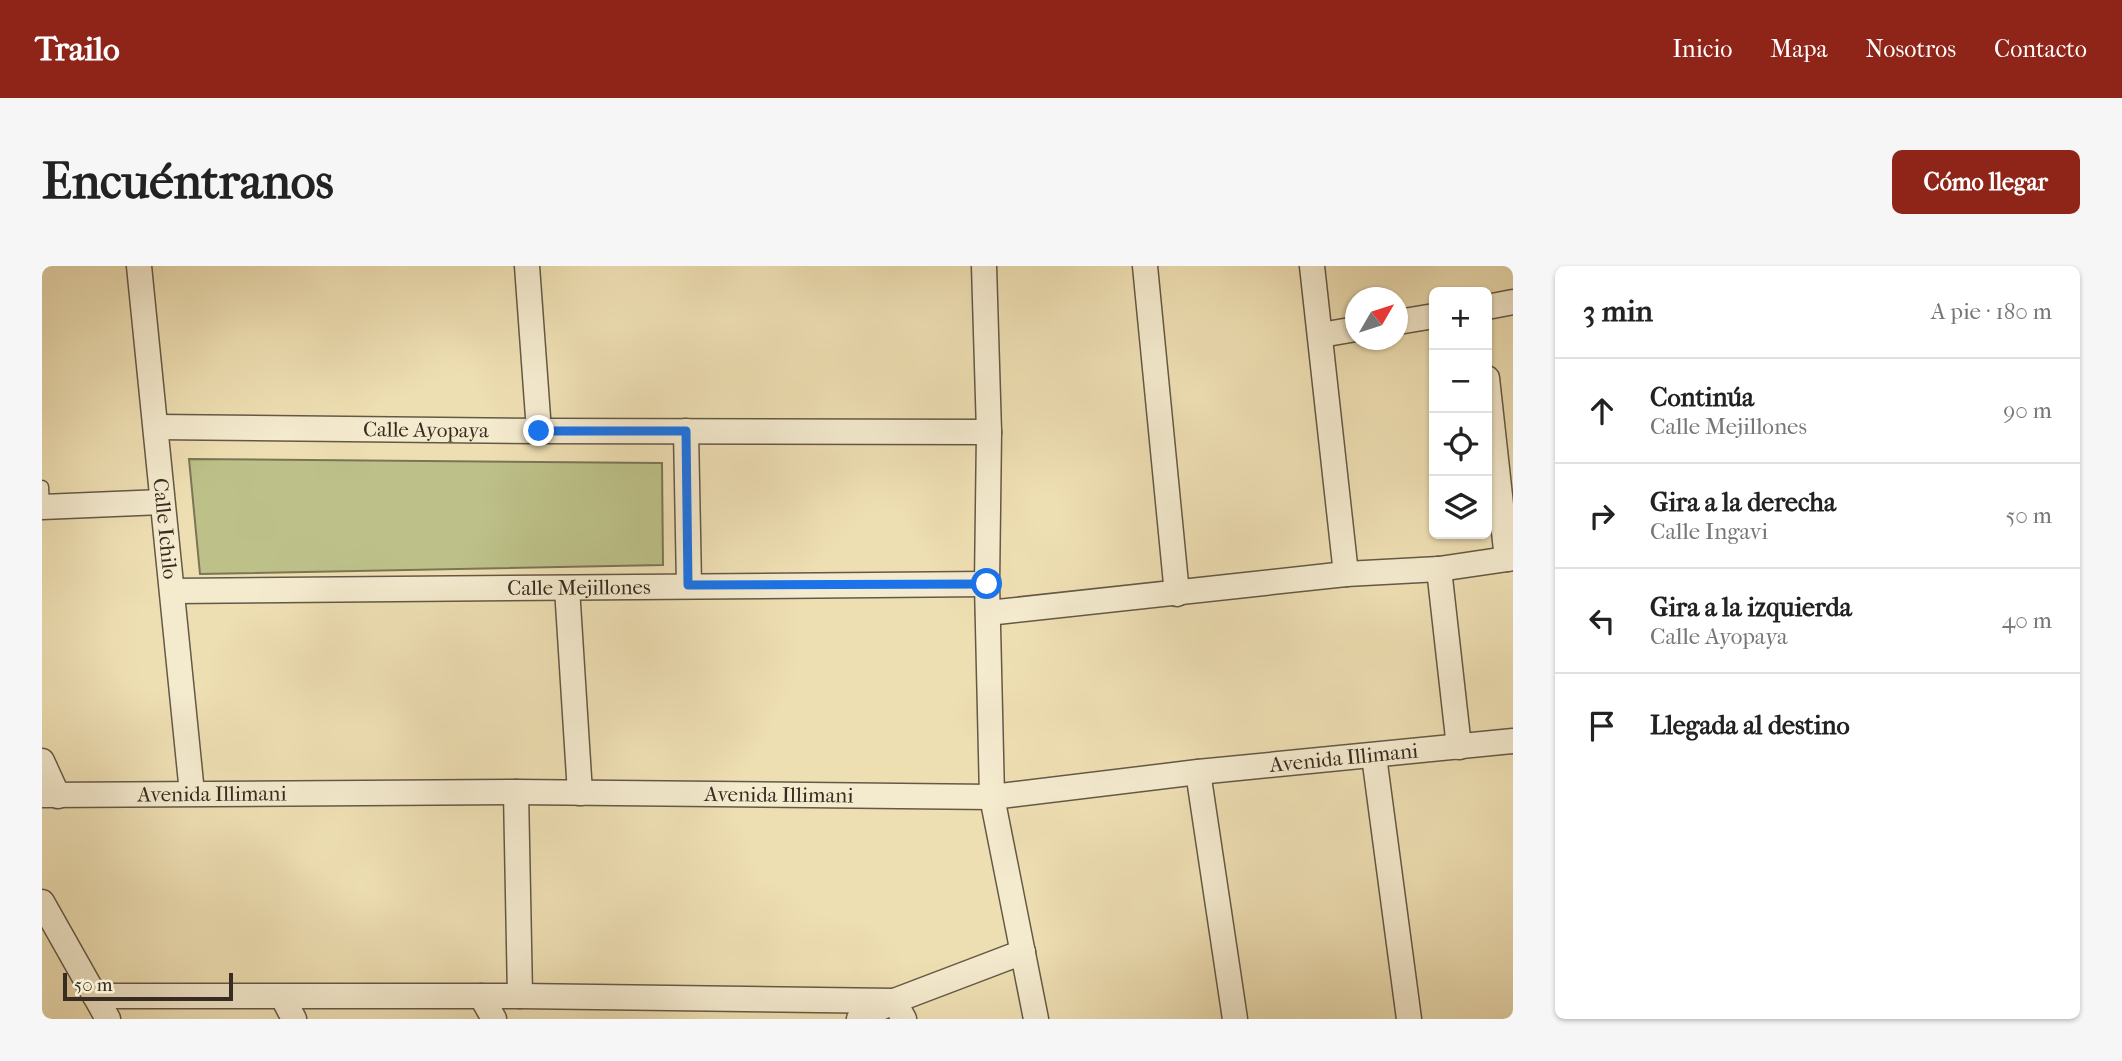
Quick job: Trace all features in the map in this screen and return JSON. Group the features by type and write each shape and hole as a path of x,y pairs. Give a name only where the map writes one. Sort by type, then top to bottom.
{"street":[{"name":"Calle Ichilo","path":"139,266 192,793"},
{"path":"527,266 539,431"},
{"path":"985,266 989,432 987,584 992,797 1036,1019"},
{"path":"1145,266 1177,594"},
{"path":"1312,266 1346,574"},
{"path":"1492,306 1513,302"},
{"path":"1408,320 1429,317"},
{"path":"1321,335 1345,331"},
{"path":"988,613 1346,574 1439,569 1510,559 1491,413"},
{"name":"Calle Ayopaya","path":"156,427 989,432"},
{"path":"686,431 688,585"},
{"path":"42,507 162,502"},
{"path":"1439,569 1459,747"},
{"name":"Calle Mejillones","path":"173,591 987,584"},
{"path":"567,588 580,793"},
{"name":"Avenida Illimani","path":"50,796 516,792 992,797 1198,772 1513,741"},
{"path":"1374,756 1409,1019"},
{"path":"42,761 50,796"},
{"path":"1198,772 1235,1019"},
{"path":"516,792 520,996"},
{"path":"42,902 108,1019"},
{"path":"859,1019 899,1010 1023,952"},
{"path":"95,996 289,1008 520,996 899,1010"},
{"path":"481,996 494,1019"}],"lane":[{"path":"42,487 42,507"}],"green space":[{"path":"189,459 662,463 663,565 200,574"}],"route":[{"path":"539,431 686,431 688,585 987,584"}]}
